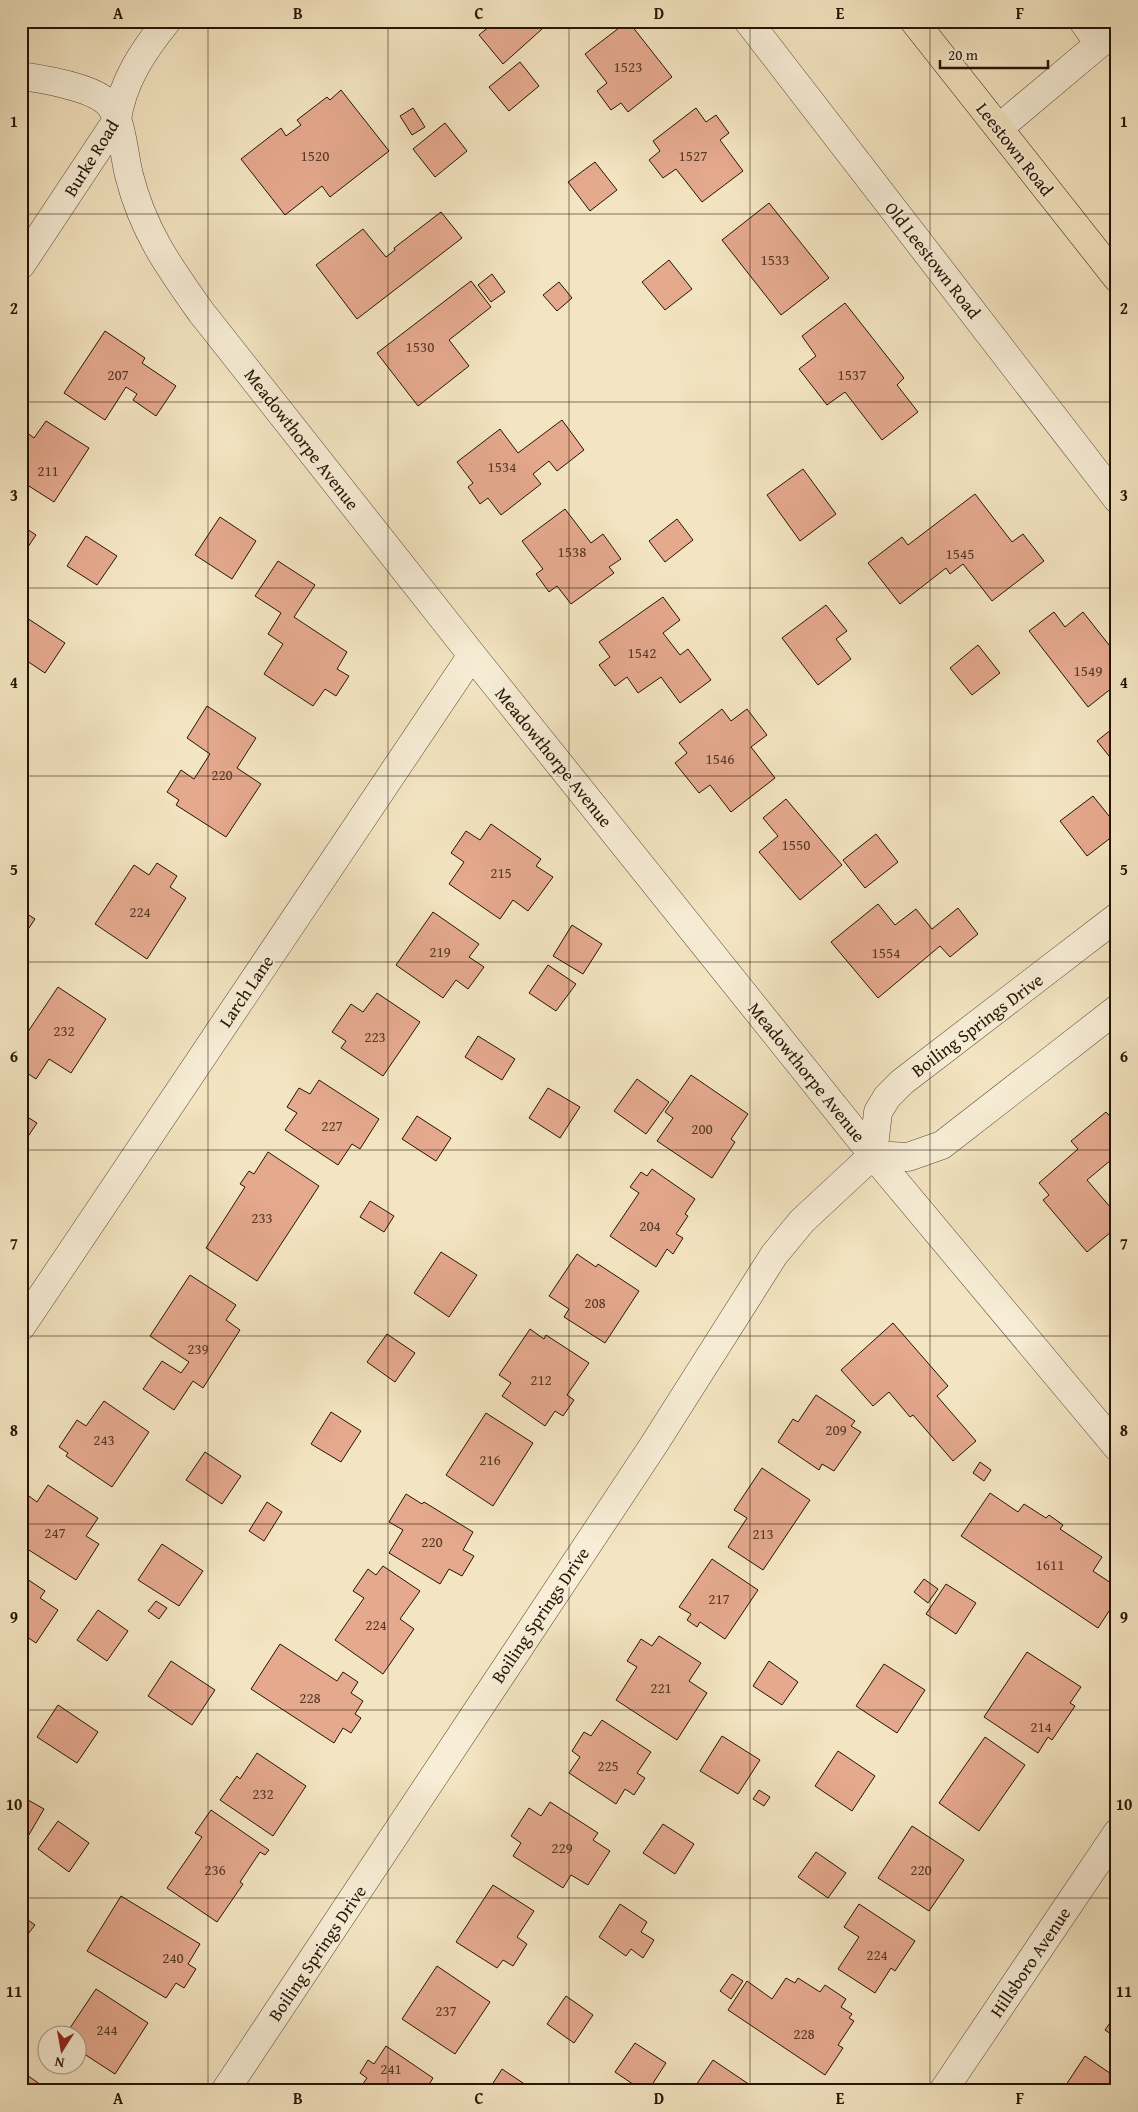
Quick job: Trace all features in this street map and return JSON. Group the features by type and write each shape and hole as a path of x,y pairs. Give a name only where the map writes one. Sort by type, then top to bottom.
{"main road":[{"name":"Leestown Road","path":"914,21 1117,278"}],"street":[{"name":"Burke Road","path":"21,265 117,120 120,100 130,75 148,45 167,21"},
{"name":"Old Leestown Road","path":"748,21 1117,499"},
{"path":"999,128 1108,38 1082,21"},
{"name":"Meadowthorpe Avenue","path":"21,76 42,78 93,93 109,103 117,120 129,175 142,218 162,257 208,320 472,655 873,1155 1117,1447"},
{"name":"Larch Lane","path":"21,1327 472,655"},
{"name":"Boiling Springs Drive","path":"225,2091 653,1446 774,1255 802,1221 873,1155 878,1112 887,1097 902,1082 1117,918"},
{"path":"873,1155 908,1157 942,1145 1117,1009"},
{"name":"Hillsboro Avenue","path":"943,2091 1117,1833"}],"building":[{"path":"496,21 551,21 503,64 479,35"},
{"path":"628,21 672,77 628,112 621,103 611,110 597,91 607,83 585,54"},
{"path":"520,62 539,86 509,111 489,87"},
{"path":"341,90 389,151 330,197 322,186 285,215 241,159 281,128 286,136 301,125 297,120 327,97 330,100"},
{"path":"413,108 425,127 412,135 400,116"},
{"path":"696,108 706,122 716,115 729,133 720,140 743,171 702,202 676,169 663,178 649,160 660,151 653,141"},
{"path":"445,123 467,151 435,177 413,149"},
{"path":"595,162 617,190 590,211 568,182"},
{"path":"769,203 829,278 781,315 722,240"},
{"path":"441,212 462,238 357,319 316,265 363,229 386,257 395,250 394,248"},
{"path":"669,260 692,289 665,310 642,282"},
{"path":"492,274 505,292 491,302 478,285"},
{"path":"471,281 491,307 449,340 469,366 418,406 377,353"},
{"path":"559,282 572,298 557,311 543,295"},
{"path":"845,303 904,378 897,385 918,412 882,440 845,392 827,405 799,369 816,356 802,336"},
{"path":"105,331 145,358 142,363 176,386 156,416 133,400 137,394 126,387 105,420 64,393"},
{"path":"562,420 584,450 557,471 549,461 533,474 541,484 501,515 488,498 480,504 468,487 473,483 457,462 500,429 518,453"},
{"path":"46,421 89,448 54,502 21,481 21,439 26,432 34,438"},
{"path":"803,469 836,514 800,541 767,495"},
{"path":"975,494 1012,542 1023,534 1044,561 992,601 963,564 950,574 946,568 900,604 868,563 902,537 908,545"},
{"path":"565,509 591,543 603,534 621,559 609,567 614,573 571,604 557,586 549,592 536,574 543,569 522,541"},
{"path":"220,517 256,541 232,579 195,555"},
{"path":"677,519 693,540 665,562 649,541"},
{"path":"21,525 36,535 21,557"},
{"path":"86,536 117,556 97,585 67,566"},
{"path":"278,561 315,585 294,617 347,652 337,669 349,676 336,696 325,689 313,706 264,674 283,644 268,634 281,613 255,596"},
{"path":"663,597 680,620 663,633 680,655 688,649 711,680 680,703 661,677 638,693 627,677 615,686 599,665 610,657 599,642"},
{"path":"826,605 847,631 836,639 851,659 818,685 782,638"},
{"path":"1054,612 1065,627 1083,612 1117,655 1117,684 1088,707 1029,631"},
{"path":"24,616 65,643 45,673 21,657 21,620"},
{"path":"978,645 1000,673 972,695 950,668"},
{"path":"207,706 256,738 237,768 261,784 226,837 176,805 179,800 167,792 181,770 194,779 210,754 187,738"},
{"path":"722,709 731,721 747,709 767,735 751,747 775,778 731,812 710,785 699,793 675,763 687,753 679,743"},
{"path":"1117,725 1117,766 1097,741"},
{"path":"1093,796 1109,816 1117,810 1117,833 1087,856 1060,821"},
{"path":"786,799 842,865 800,900 759,852 778,836 763,818"},
{"path":"491,824 541,859 536,866 553,877 528,911 513,900 500,919 449,884 464,862 451,853 466,831 480,840"},
{"path":"876,834 898,862 865,888 843,860"},
{"path":"157,863 177,876 170,887 186,898 147,959 95,924 134,865 149,875"},
{"path":"878,904 895,925 916,909 932,929 958,908 978,934 950,957 940,946 878,998 831,942"},
{"path":"21,910 35,919 21,940"},
{"path":"433,912 479,944 469,957 484,967 468,989 456,980 443,998 396,965"},
{"path":"572,925 602,944 583,974 553,956"},
{"path":"548,965 576,984 556,1011 529,993"},
{"path":"58,987 106,1019 71,1073 49,1059 36,1079 21,1069 21,1042"},
{"path":"377,993 420,1022 383,1076 341,1048 346,1041 332,1032 351,1004 363,1012"},
{"path":"478,1036 515,1059 502,1080 465,1057"},
{"path":"691,1075 748,1114 731,1139 735,1142 712,1178 657,1141 673,1118 665,1112"},
{"path":"637,1079 669,1102 646,1134 614,1111"},
{"path":"319,1080 379,1119 360,1149 352,1144 338,1165 285,1130 297,1113 287,1107 299,1088 310,1094"},
{"path":"548,1088 580,1107 560,1138 529,1118"},
{"path":"1106,1112 1117,1124 1117,1155 1087,1180 1117,1215 1117,1227 1087,1252 1043,1200 1049,1195 1039,1183 1078,1149 1071,1141"},
{"path":"21,1113 37,1123 21,1147"},
{"path":"417,1116 451,1138 436,1161 402,1139"},
{"path":"268,1152 319,1186 257,1281 206,1248 245,1187 240,1184 249,1171 254,1174"},
{"path":"652,1169 695,1199 685,1214 688,1216 676,1234 683,1238 673,1254 667,1249 656,1267 610,1236 639,1193 630,1187 641,1172 647,1176"},
{"path":"370,1201 394,1216 384,1232 360,1217"},
{"path":"441,1252 477,1275 449,1317 414,1293"},
{"path":"577,1254 596,1267 598,1264 639,1291 605,1343 564,1317 569,1309 549,1296"},
{"path":"190,1275 236,1305 226,1320 240,1330 203,1388 193,1381 174,1410 143,1389 162,1361 181,1373 189,1362 150,1336"},
{"path":"893,1323 948,1386 937,1396 976,1441 953,1461 913,1415 910,1417 889,1392 873,1406 841,1370"},
{"path":"530,1329 544,1339 546,1335 589,1363 567,1395 574,1400 563,1416 555,1411 545,1426 502,1396 511,1383 499,1375"},
{"path":"387,1334 415,1353 395,1382 367,1362"},
{"path":"816,1395 855,1421 851,1426 861,1432 834,1471 822,1464 819,1470 778,1442 793,1419 798,1422"},
{"path":"104,1401 149,1432 112,1487 66,1456 68,1453 59,1447 77,1420 86,1426"},
{"path":"331,1412 361,1431 341,1462 311,1444"},
{"path":"486,1413 533,1443 493,1506 446,1475"},
{"path":"205,1452 241,1476 222,1504 186,1480"},
{"path":"980,1462 991,1470 984,1481 973,1473"},
{"path":"762,1468 810,1500 763,1570 728,1547 747,1518 734,1510"},
{"path":"48,1485 98,1518 86,1536 99,1544 76,1580 21,1545 21,1528 24,1523 21,1521 21,1502 26,1494 37,1502"},
{"path":"990,1493 1018,1512 1024,1504 1046,1518 1049,1515 1063,1525 1060,1529 1102,1557 1093,1571 1117,1587 1117,1599 1098,1628 961,1536"},
{"path":"406,1494 422,1504 424,1502 473,1532 463,1550 474,1556 462,1576 449,1569 440,1584 389,1553 403,1530 389,1522"},
{"path":"267,1502 282,1512 264,1541 249,1531"},
{"path":"162,1544 203,1571 179,1606 138,1580"},
{"path":"712,1559 758,1590 725,1639 700,1622 697,1627 687,1620 691,1614 679,1607"},
{"path":"383,1566 420,1591 400,1619 414,1629 383,1674 335,1640 364,1598 353,1591 368,1569 376,1575"},
{"path":"21,1575 45,1591 40,1598 58,1610 36,1643 21,1633"},
{"path":"924,1579 938,1589 928,1603 914,1592"},
{"path":"946,1584 976,1603 956,1634 926,1614"},
{"path":"156,1601 167,1608 159,1619 148,1611"},
{"path":"98,1610 128,1631 107,1661 77,1640"},
{"path":"659,1636 701,1663 689,1681 707,1693 677,1740 616,1700 637,1667 627,1661 641,1639 652,1646"},
{"path":"280,1644 337,1681 343,1672 358,1682 351,1693 363,1701 355,1714 361,1718 351,1733 343,1728 334,1743 251,1689"},
{"path":"1027,1652 1081,1687 1070,1703 1075,1706 1052,1740 1048,1737 1038,1753 984,1717"},
{"path":"171,1661 215,1690 192,1725 148,1696"},
{"path":"769,1661 798,1682 782,1705 753,1686"},
{"path":"884,1664 925,1690 897,1733 856,1706"},
{"path":"58,1705 98,1732 77,1763 37,1737"},
{"path":"602,1720 651,1752 637,1773 645,1778 634,1795 625,1789 616,1804 569,1773 580,1757 572,1751 584,1732 591,1736"},
{"path":"722,1736 760,1760 738,1794 700,1771"},
{"path":"985,1737 1025,1765 979,1831 939,1803"},
{"path":"838,1751 875,1776 852,1811 815,1786"},
{"path":"257,1753 306,1786 273,1836 220,1800 237,1776 240,1779"},
{"path":"759,1790 770,1797 764,1806 753,1799"},
{"path":"21,1796 44,1809 27,1838 21,1834"},
{"path":"550,1802 598,1833 593,1840 610,1851 588,1885 571,1875 563,1888 513,1856 521,1843 511,1836 529,1808 541,1816"},
{"path":"211,1810 269,1850 265,1855 260,1852 240,1882 243,1884 217,1922 167,1888 202,1837 195,1833"},
{"path":"58,1821 89,1843 69,1872 38,1849"},
{"path":"663,1824 694,1844 675,1874 643,1853"},
{"path":"912,1826 964,1860 929,1911 878,1878"},
{"path":"816,1852 846,1873 828,1898 798,1877"},
{"path":"493,1885 534,1911 517,1937 527,1944 513,1966 503,1960 497,1968 456,1942"},
{"path":"121,1896 200,1944 188,1964 196,1969 184,1988 176,1983 166,1998 87,1951"},
{"path":"620,1904 647,1922 641,1932 654,1940 643,1958 631,1949 626,1956 599,1937"},
{"path":"859,1904 915,1941 895,1971 891,1968 875,1993 838,1969 859,1937 844,1927"},
{"path":"21,1915 35,1925 21,1943"},
{"path":"437,1966 490,2002 455,2054 402,2019"},
{"path":"732,1974 743,1981 731,1999 720,1991"},
{"path":"786,1978 795,1983 798,1978 820,1992 825,1985 846,1999 841,2007 852,2014 849,2018 854,2021 838,2045 843,2048 825,2075 728,2010 747,1981 772,1999"},
{"path":"96,1989 148,2023 115,2074 88,2056 88,2024 73,2024"},
{"path":"566,1996 593,2015 574,2043 547,2024"},
{"path":"1117,2013 1117,2038 1105,2030"},
{"path":"635,2043 666,2063 648,2091 643,2091 615,2072"},
{"path":"386,2046 433,2078 425,2091 358,2091 367,2078 360,2073 368,2060 374,2064"},
{"path":"1085,2056 1117,2078 1117,2091 1062,2091"},
{"path":"713,2060 759,2091 692,2091"},
{"path":"502,2069 535,2091 488,2091"},
{"path":"21,2071 50,2091 21,2091"}]}
